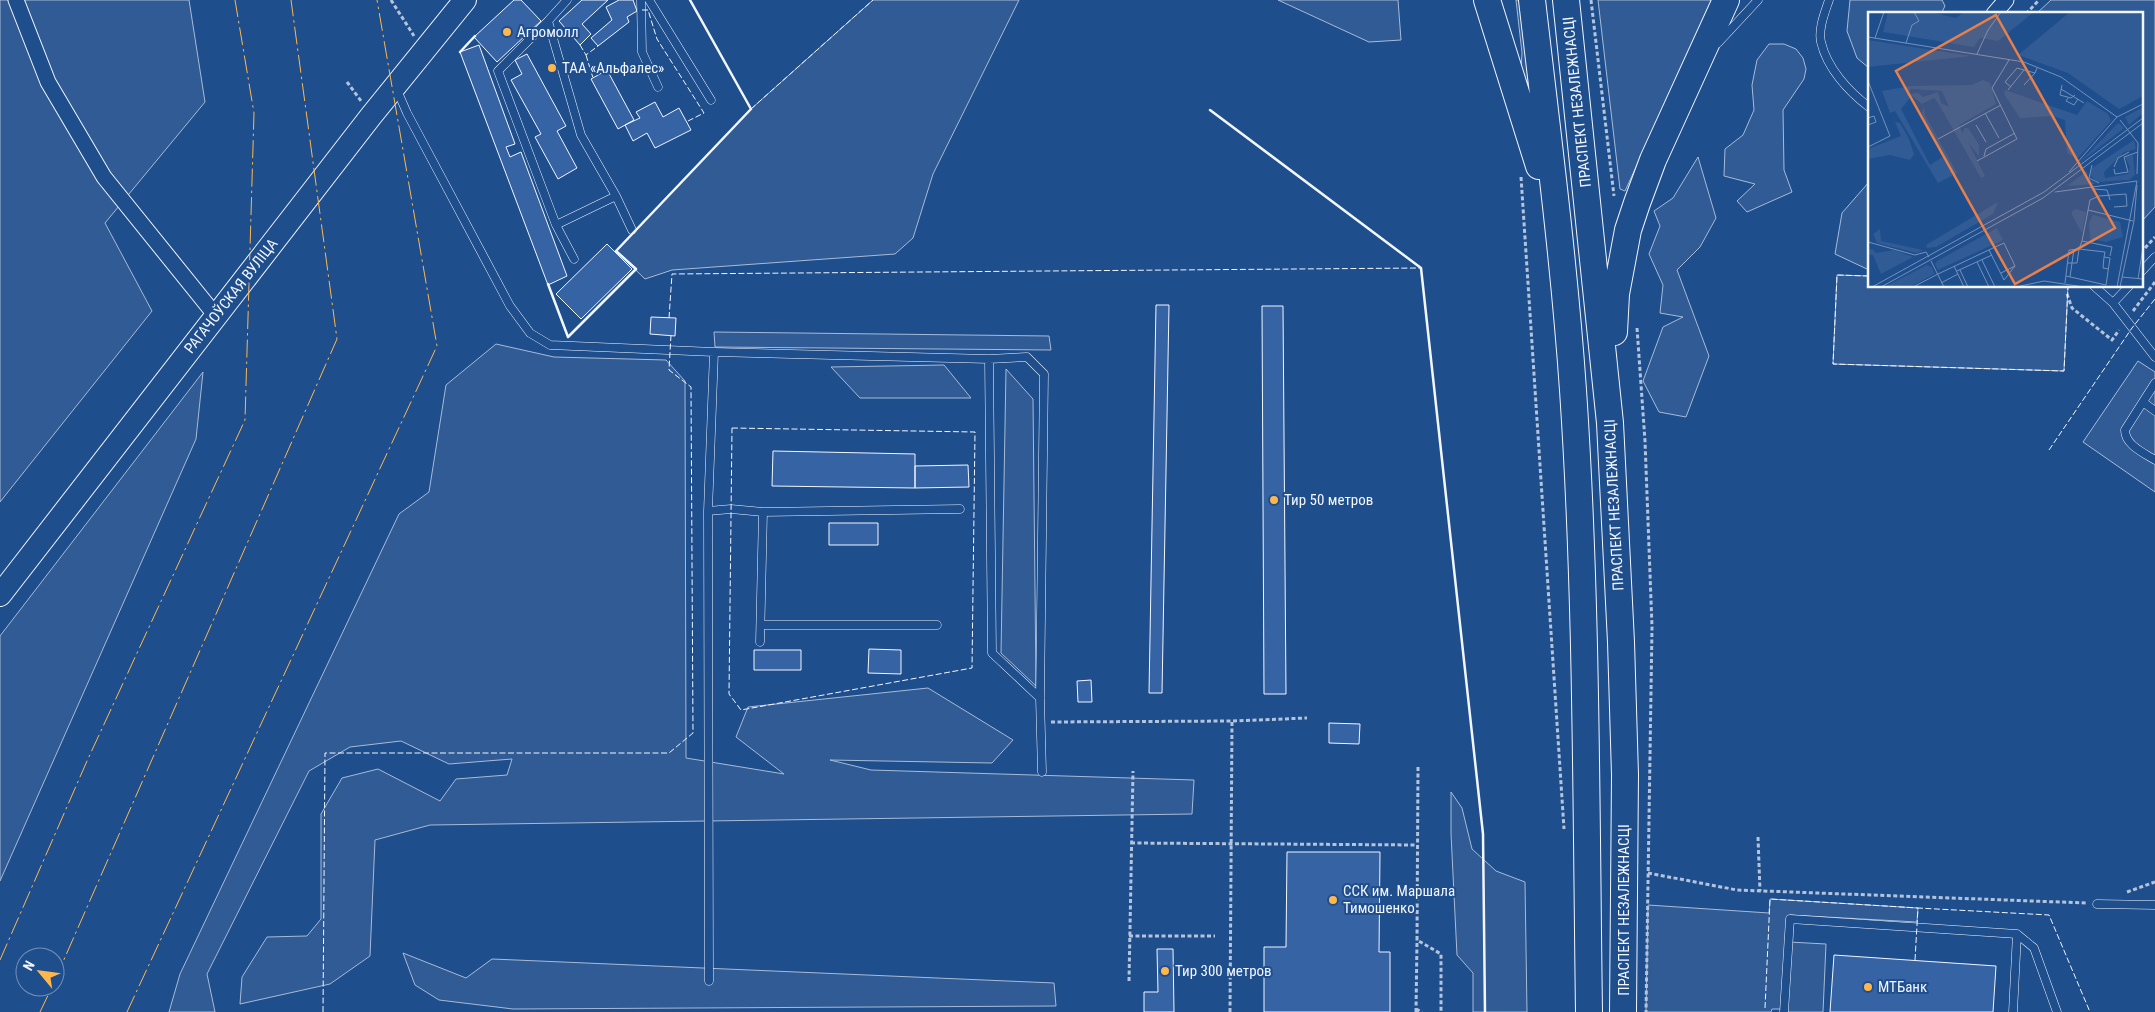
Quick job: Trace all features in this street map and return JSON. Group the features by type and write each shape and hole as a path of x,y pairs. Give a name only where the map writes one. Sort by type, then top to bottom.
{"highway":[{"path":"1487,0 1560,233"},
{"name":"ПРАСПЕКТ НЕЗАЛЕЖНАСЦІ","path":"1532,0 1560,233 1573,391 1584,620 1589,1012"},
{"name":"ПРАСПЕКТ НЕЗАЛЕЖНАСЦІ","path":"1566,0 1610,423 1620,632 1624,775 1623,1012"},
{"path":"1610,423 1616,294 1628,230 1653,160 1726,0"}],"main road":[{"name":"РАГАЧОЎСКАЯ ВУЛІЦА","path":"0,595 396,86 466,0"}],"street":[{"path":"16,0 48,82 104,177 216,316"},
{"path":"1996,12 2006,0"}],"lane":[{"path":"567,0 498,71 556,225 574,259"},
{"path":"641,0 642,52 658,86"},
{"path":"649,0 711,100"},
{"path":"1684,92 1713,49 1758,0"},
{"path":"1829,0 1823,20 1821,41 1833,70 1854,96 1868,106"},
{"path":"548,21 581,135 616,196 632,230"},
{"path":"396,86 407,113 510,306 530,333 550,345 714,352 989,358 1027,357 1044,374 1040,698 1042,772"},
{"path":"556,225 616,196"},
{"path":"2142,271 2155,257"},
{"path":"2096,288 2114,304 2155,357"},
{"path":"2114,304 2127,288"},
{"path":"709,980 708,511 714,352"},
{"path":"989,358 992,653 1040,698"},
{"path":"2155,383 2125,430 2125,437 2130,443 2155,460"},
{"path":"2143,402 2155,411"},
{"path":"708,511 731,509 762,512 960,509"},
{"path":"760,642 762,512"},
{"path":"760,625 938,625"},
{"path":"2097,904 2155,905"},
{"path":"1784,1012 1790,919 2017,934 2034,948 2057,1012"},
{"path":"2013,1012 2017,934"}],"path":[{"path":"391,0 424,51"},
{"path":"1592,0 1614,196"},
{"path":"2028,12 2039,0"},
{"path":"1521,168 1565,838"},
{"path":"2142,252 2155,237"},
{"path":"1637,327 1645,441 1652,627 1646,1012"},
{"path":"1041,722 1232,721 1306,718"},
{"path":"1230,1012 1232,721"},
{"path":"1418,767 1416,1010 1422,1012"},
{"path":"1129,981 1132,771"},
{"path":"1758,836 1760,891"},
{"path":"1131,843 1417,845"},
{"path":"1648,873 1737,890 2097,904 2155,882"},
{"path":"1130,936 1215,936"},
{"path":"1417,940 1441,954 1441,1012"}],"shaded area":[{"path":"0,0 189,0 205,102 105,223 152,311 0,502"},
{"path":"873,0 1019,0 933,174 913,238 895,254 672,270 645,279 616,251 751,109"},
{"path":"1278,0 1398,0 1401,40 1369,42"},
{"path":"1516,0 1520,0 1531,92 1527,94 1521,67 1522,53"},
{"path":"1598,0 1713,0 1625,191 1620,189"},
{"path":"1850,0 1942,0 1945,6 1942,12 1868,12 1868,67 1857,58 1847,31"},
{"path":"2051,0 2155,0 2155,207 2142,221 2142,12 2038,12"},
{"path":"1769,44 1784,44 1796,49 1803,58 1806,69 1804,79 1783,110 1784,170 1792,192 1747,212 1737,201 1755,184 1724,176 1725,149 1743,135 1754,110 1752,85 1757,60"},
{"path":"1698,157 1716,218 1700,247 1677,270 1709,356 1686,417 1659,412 1643,381 1663,327 1683,317 1660,313 1663,285 1649,254 1660,226 1654,211 1673,198"},
{"path":"1868,183 1868,269 1835,254 1842,213"},
{"path":"1837,275 1868,276 1868,288 2068,288 2064,371 1833,364"},
{"path":"714,332 1049,336 1051,350 715,347"},
{"path":"496,344 554,357 666,360 685,381 686,758 784,774 736,737 748,707 928,688 1013,740 992,763 830,760 871,770 1194,780 1192,814 430,825 375,840 370,956 330,984 240,1004 242,977 267,937 307,936 321,919 321,814 342,778 378,769 440,801 456,779 507,775 512,759 449,764 401,741 350,747 309,771 207,974 215,1012 169,1012 180,974 399,514 429,492 446,385"},
{"path":"2138,361 2155,372 2155,492 2083,442"},
{"path":"944,365 971,398 860,398 831,367"},
{"path":"1006,369 1033,399 1036,686 1001,653"},
{"path":"203,372 196,439 0,881 0,636"},
{"path":"1451,792 1462,808 1472,849 1496,871 1525,882 1527,1012 1473,1012 1473,973 1457,955 1451,834"},
{"path":"1770,899 1918,908 1917,922 1790,915 1789,942 1826,944 1823,1012 1784,1012 1784,1009 1772,1009 1771,1012 1646,1012 1648,905 1769,913"},
{"path":"403,953 466,978 492,959 1054,983 1056,1006 513,1009 439,1000 415,985"}],"building":[{"path":"514,0 521,0 541,21 497,62 474,37"},
{"path":"582,0 608,0 582,24 591,34 580,45 559,21"},
{"path":"619,0 633,0 637,11 627,17 629,22 598,46 591,38 612,20 606,7"},
{"path":"479,45 515,144 506,147 510,157 521,152 567,276 548,285 460,52"},
{"path":"527,54 566,126 557,131 577,168 558,179 535,137 541,134 511,80 522,74 515,60"},
{"path":"607,70 634,120 618,129 591,79"},
{"path":"655,102 663,117 679,108 691,130 655,148 647,133 633,141 625,125 640,118 636,112"},
{"path":"607,244 632,269 581,319 556,294"},
{"path":"1156,305 1169,305 1162,693 1149,693"},
{"name":"Тир 50 метров","path":"1262,306 1283,306 1286,694 1264,694"},
{"path":"651,317 676,318 675,336 650,334"},
{"path":"773,451 915,454 915,488 772,486"},
{"path":"968,465 969,487 915,488 915,466"},
{"path":"829,523 878,523 878,545 829,545"},
{"path":"869,649 901,650 901,674 868,673"},
{"path":"754,650 801,650 801,670 754,670"},
{"path":"1091,680 1092,702 1078,702 1077,681"},
{"path":"1329,723 1360,724 1359,744 1329,743"},
{"name":"ССК им. Маршала Тимошенко","path":"1287,852 1380,852 1379,952 1390,952 1390,1012 1264,1012 1264,947 1286,947"},
{"name":"Тир 300 метров","path":"1157,949 1173,949 1174,1012 1144,1012 1144,992 1158,992"},
{"path":"1834,955 1996,966 1993,1012 1830,1012"}],"fence":[{"path":"751,109 873,0"},
{"path":"642,10 648,10 657,39 704,113 686,122"},
{"path":"580,45 586,55 598,46"},
{"path":"586,55 593,78"},
{"path":"669,318 672,274 1421,268"},
{"path":"1868,276 1837,275 1833,364 2064,371 2068,288"},
{"path":"2049,450 2132,328 2155,299"},
{"path":"323,1012 325,753 669,753 693,733 691,387 669,370 671,335"},
{"path":"732,428 975,432 972,668 741,710 729,694 732,428"},
{"path":"1765,1008 1770,899 1918,908"},
{"path":"1915,960 1918,908 2049,915 2090,1012"}],"wall":[{"path":"548,284 568,337 636,269 616,251 751,109 690,0"},
{"path":"460,52 475,36"},
{"path":"1210,110 1421,268 1483,834 1485,1012"}],"power":[{"path":"0,960 87,761 245,420 254,113 235,0"},
{"path":"65,957 337,339 291,0"},
{"path":"127,1012 437,346 377,0"},
{"path":"40,1012 47,997"}],"place":[{"name":"Агромолл","path":"507,32"},
{"name":"ТАА «Альфалес»","path":"552,68"},
{"name":"Тир 50 метров","path":"1274,500"},
{"name":"ССК им. Маршала Тимошенко","path":"1333,900"},
{"name":"Тир 300 метров","path":"1165,971"},
{"name":"МТБанк","path":"1868,987"}]}
